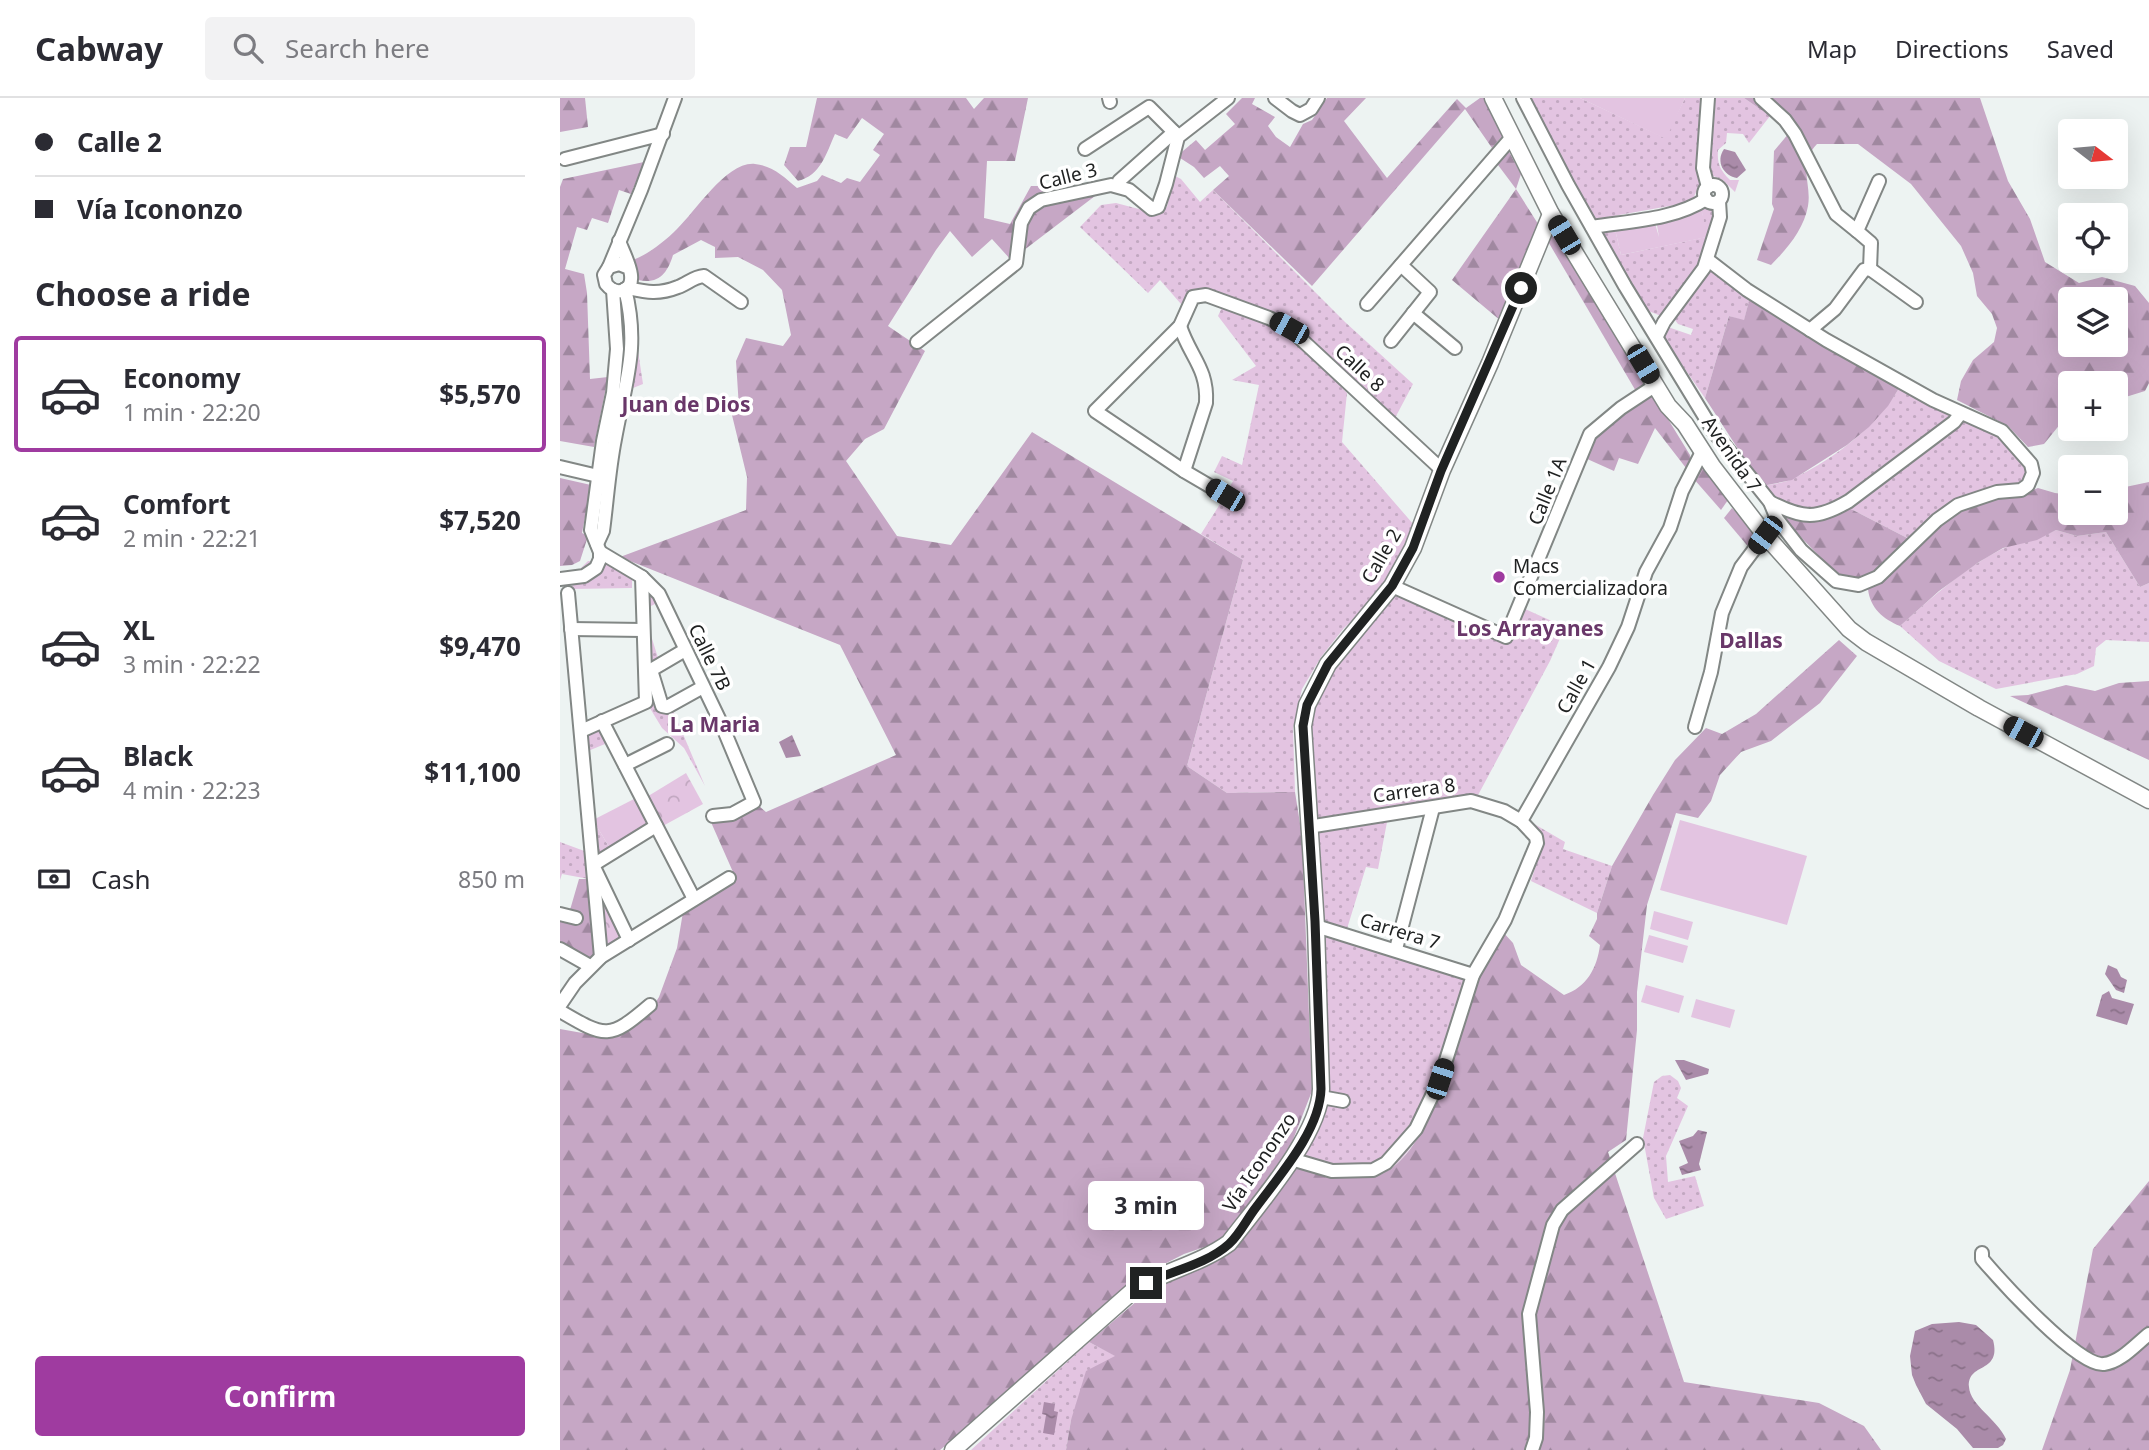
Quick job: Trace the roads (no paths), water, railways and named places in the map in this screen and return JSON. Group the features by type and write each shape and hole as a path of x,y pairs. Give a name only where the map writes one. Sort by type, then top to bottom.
{"main road":[{"name":"Avenida 7","path":"1493,98 1551,214 1668,406 1685,424 1765,535 1849,629 1866,642 1979,708 2149,800"},
{"name":"Calle 2","path":"1316,924 1303,726 1307,705 1328,664 1392,586 1413,548 1441,471 1490,363 1551,214"},
{"name":"Vía Icononzo","path":"953,1450 1135,1289 1213,1255 1229,1243 1292,1159 1304,1139 1321,1097 1316,924"}],"street":[{"path":"676,98 604,280 622,289 655,293 704,276 741,302"},
{"path":"1119,181 1228,98"},
{"path":"1275,98 1300,115 1311,109 1318,98"},
{"path":"1523,98 1625,286 1714,432 1770,502 1777,519 1801,550 1836,582 1859,585 1878,578 1937,520 1958,505 1997,492 2021,490 2028,485 2031,479 2031,464 2002,431 1895,380 1747,290 1708,260"},
{"path":"1657,336 1664,322 1704,268 1720,216 1703,168 1708,98"},
{"path":"1761,98 1785,120 1795,134 1836,214 1871,243 1870,269"},
{"path":"1085,149 1149,107 1176,135"},
{"path":"565,159 663,134"},
{"name":"Calle 3","path":"917,342 1016,263 1021,223 1029,208 1041,200 1111,185 1129,190 1152,208 1158,207 1167,184 1176,135"},
{"path":"1367,304 1512,137"},
{"path":"1857,230 1879,181"},
{"path":"1592,227 1674,213 1695,206 1711,196"},
{"path":"598,548 591,530 613,393 622,289 632,279 619,241"},
{"path":"609,267 619,264 629,268"},
{"path":"1391,341 1430,292 1401,265"},
{"path":"1810,330 1836,309 1864,270 1870,269 1916,302"},
{"path":"560,579 584,576 596,568 614,443 633,348 630,307 622,289"},
{"name":"Calle 8","path":"1180,326 1193,297 1206,295 1289,328 1441,471"},
{"path":"1413,313 1455,348"},
{"path":"1184,471 1206,403 1206,393 1204,375 1186,344 1180,326 1095,411 1184,471 1225,495"},
{"name":"Calle 1A","path":"1392,586 1506,637 1590,434 1621,408 1656,385"},
{"path":"1770,502 1804,516 1830,512 1954,422 1961,413"},
{"name":"Calle 1","path":"1521,821 1609,667 1628,627 1646,572 1670,528 1682,491 1703,450"},
{"path":"560,467 598,476"},
{"path":"1695,727 1722,613 1741,567 1765,535"},
{"name":"Calle 7B","path":"598,548 642,577 659,594 754,802 732,814 713,816"},
{"path":"581,731 646,702 642,577"},
{"path":"568,593 601,957"},
{"path":"571,629 643,630"},
{"path":"685,650 650,670 662,706 667,707 703,687"},
{"path":"602,721 694,899"},
{"path":"625,765 667,744"},
{"name":"Carrera 8","path":"1308,827 1471,801 1504,811 1521,821"},
{"path":"1396,949 1433,807"},
{"path":"1292,1159 1332,1171 1373,1170 1386,1163 1416,1129 1440,1079 1473,975 1505,920 1537,843 1536,837 1521,821"},
{"path":"593,865 656,826"},
{"path":"593,865 629,940"},
{"path":"560,1005 590,966 601,957 729,878"},
{"path":"560,914 576,918"},
{"name":"Carrera 7","path":"1316,924 1473,975"},
{"path":"560,949 590,966"},
{"path":"560,1011 584,1025 606,1032 619,1030 650,1005"},
{"path":"1321,1097 1343,1101"},
{"path":"1532,1450 1536,1438 1537,1412 1529,1314 1553,1225 1562,1210 1637,1144"},
{"path":"1982,1253 1982,1259 2005,1286 2075,1353 2101,1365 2113,1362 2149,1334"}],"water":[{"path":"1724,149 1735,152 1746,170 1737,178 1722,168 1720,159"},
{"path":"792,735 801,756 786,758 779,742"},
{"path":"2108,965 2117,969 2121,977 2127,980 2124,993 2116,990 2105,974"},
{"path":"2109,991 2112,998 2134,1004 2127,1025 2096,1016 2102,995"},
{"path":"1675,1060 1684,1060 1709,1069 1708,1074 1686,1080"},
{"path":"1698,1130 1707,1132 1699,1164 1701,1170 1682,1175 1679,1167 1688,1163 1679,1141 1693,1136"},
{"path":"1959,1322 1976,1325 1993,1340 1993,1358 1973,1374 1969,1387 1974,1400 2006,1439 1998,1448 1973,1448 1957,1429 1926,1404 1912,1375 1910,1356 1915,1331 1932,1324"},
{"path":"1044,1402 1055,1404 1054,1411 1058,1412 1054,1435 1043,1433 1046,1415 1042,1414"}],"place":[{"name":"Macs Comercializadora","path":"1499,577"}],"district":[{"name":"Juan de Dios","path":"686,405"},
{"name":"Los Arrayanes","path":"1530,629"},
{"name":"Dallas","path":"1751,641"},
{"name":"La Maria","path":"715,725"}]}
